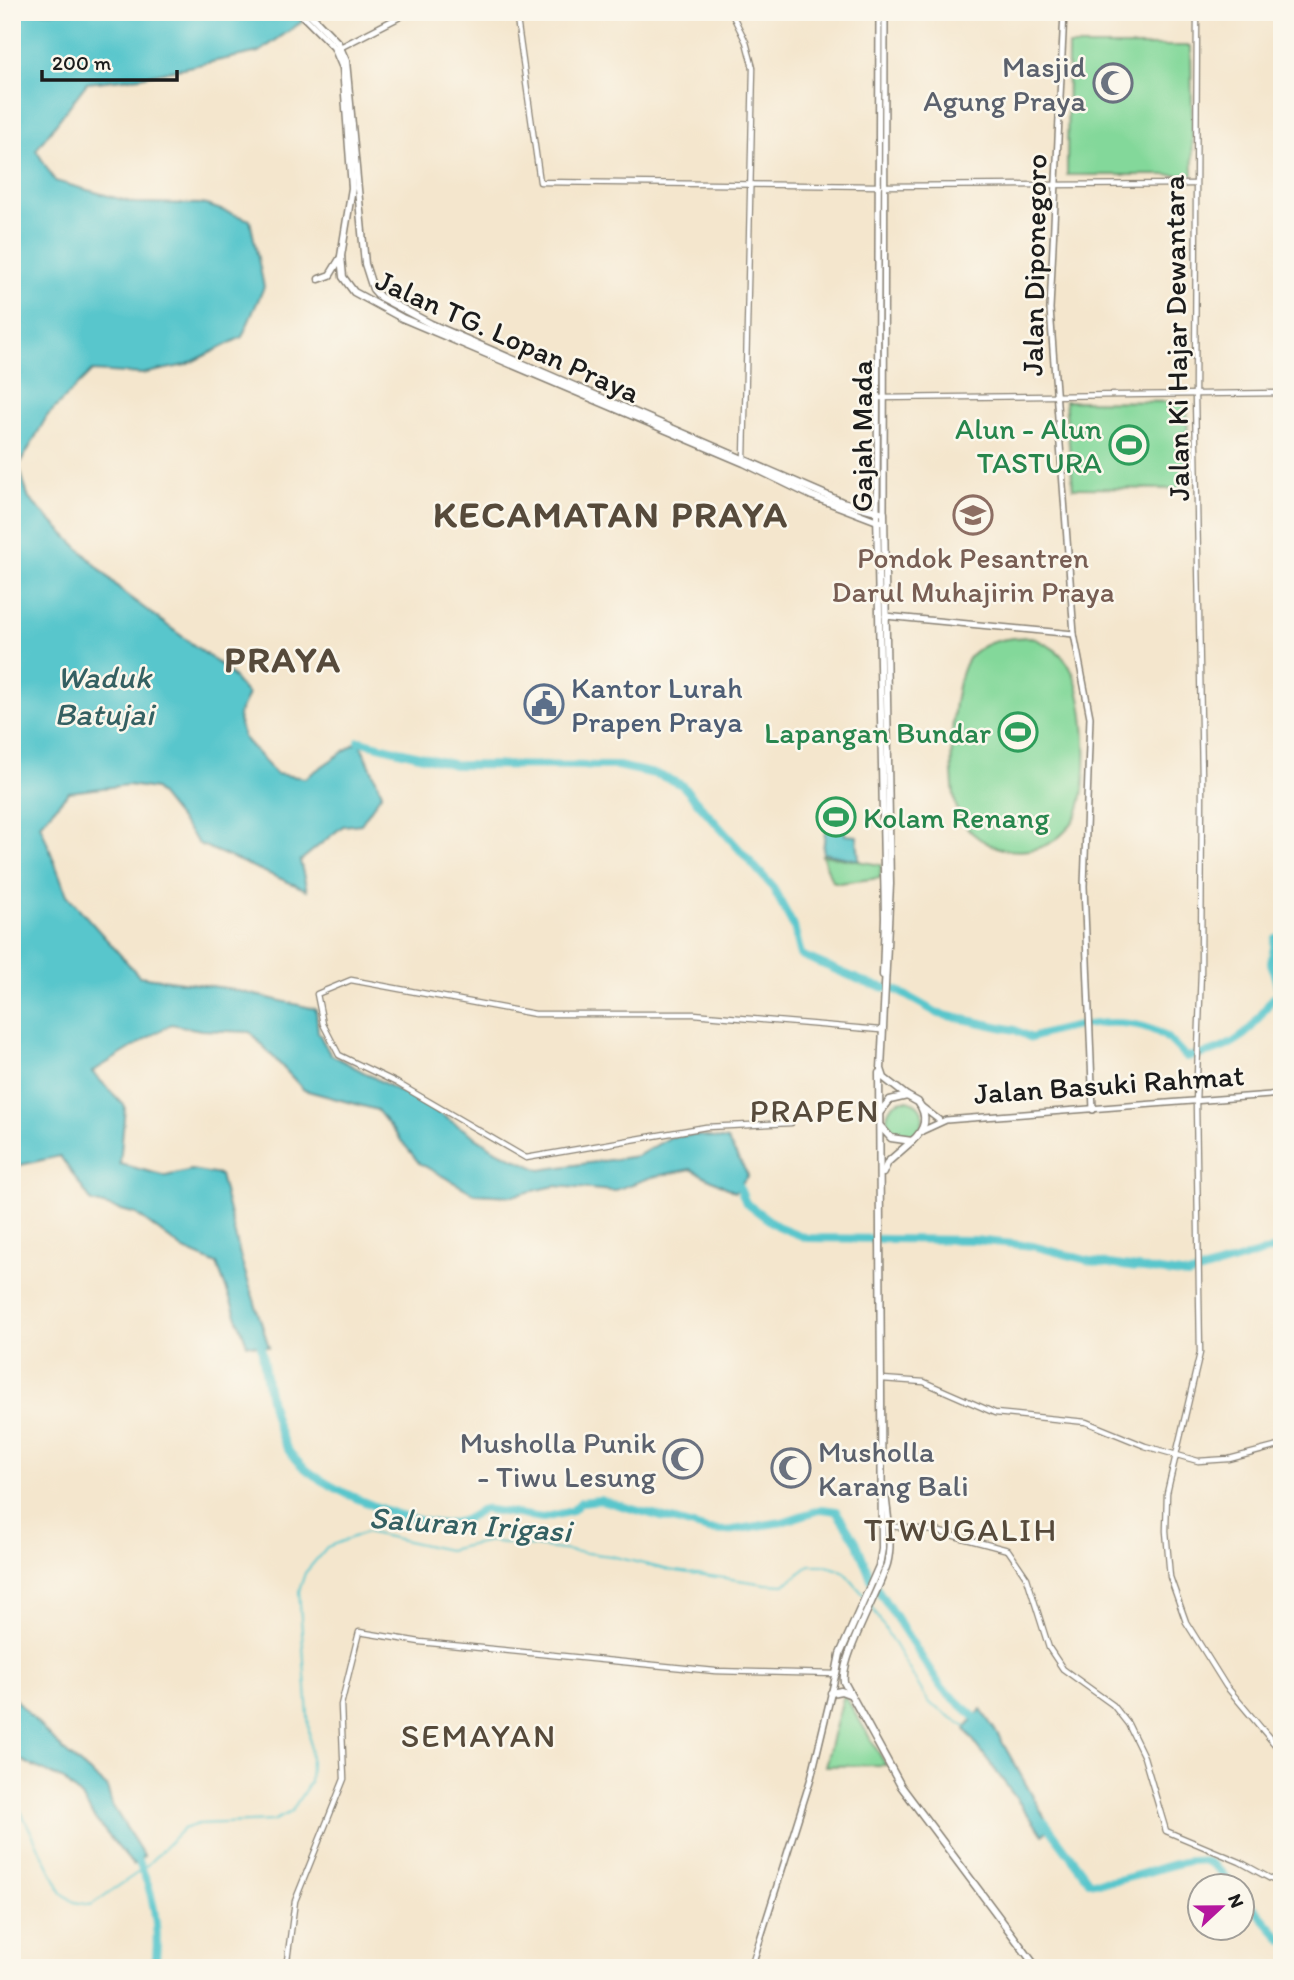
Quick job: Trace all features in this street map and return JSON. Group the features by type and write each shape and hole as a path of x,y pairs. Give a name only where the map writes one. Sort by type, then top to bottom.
{"highway":[{"name":"Jalan TG. Lopan Praya","path":"299,12 336,51 342,68 365,264 373,289 393,306 744,461 812,496 880,522"},
{"path":"308,12 341,47"},
{"name":"Jalan TG. Lopan Praya","path":"341,47 348,70 352,188 341,256 343,277 349,288 402,318 842,502 880,512"},
{"path":"346,236 361,235"},
{"path":"319,279 332,273 341,256"},
{"name":"Gajah Mada","path":"880,512 885,979"},
{"name":"Gajah Mada","path":"880,522 885,616 890,884 885,979"},
{"path":"883,1232 880,1030 885,979"},
{"path":"884,992 881,1069 884,1078 922,1107 925,1119 922,1131 883,1170 882,1569 843,1678 893,1774 1037,1968"},
{"path":"880,1114 890,1100 907,1096"},
{"path":"880,1125 891,1138 912,1141"},
{"path":"836,1674 842,1648 862,1601 888,1558 883,1379"},
{"path":"831,1693 841,1691 851,1695"}],"main road":[{"path":"341,47 409,12"},
{"name":"Gajah Mada","path":"879,12 882,97 880,512"},
{"name":"Gajah Mada","path":"882,97 885,12"},
{"name":"Jalan Diponegoro","path":"1063,12 1050,292 1055,396 1074,634 1090,717 1084,886 1093,1110"},
{"path":"885,616 1074,634"},
{"name":"Jalan Basuki Rahmat","path":"939,1120 1282,1094"},
{"path":"922,1107 939,1120 922,1131"},
{"path":"751,1968 811,1778 836,1674"}],"street":[{"path":"516,12 540,182 882,186 1195,184"},
{"path":"731,12 746,42 754,68 744,461"},
{"name":"Jalan Ki Hajar Dewantara","path":"1198,12 1195,395 1202,903 1196,1102 1200,1353 1166,1501 1168,1559 1173,1590 1205,1655 1282,1753"},
{"path":"881,398 1282,393"},
{"path":"791,1123 706,1127 526,1158 397,1083 337,1054 320,1014 317,994 351,981 535,1014 694,1014 880,1030"},
{"path":"883,1379 924,1382 995,1413 1086,1422 1176,1456 1217,1461 1282,1445"},
{"path":"889,1526 936,1531 977,1544 1003,1547 1012,1553 1027,1578 1049,1648 1055,1658 1063,1669 1113,1705 1137,1740 1166,1831 1240,1862 1282,1885"},
{"path":"286,1968 298,1891 344,1779 341,1705 359,1632 420,1642 715,1671 836,1674"}],"green space":[{"path":"1068,46 1191,46 1193,175 1067,175"},
{"name":"Alun - Alun TASTURA","path":"1065,401 1187,402 1189,489 1073,488"},
{"name":"Lapangan Bundar","path":"1031,637 1059,653 1071,669 1084,721 1085,764 1081,802 1066,831 1052,842 1021,851 988,844 962,821 953,788 952,737 958,687 971,655 991,643"},
{"path":"822,855 881,865 880,878 839,883 832,881"},
{"path":"905,1100 918,1105 923,1118 918,1131 905,1136 892,1131 887,1118 892,1105"},
{"path":"844,1694 886,1765 825,1766"}],"water":[{"name":"Waduk Batujai","path":"12,12 294,12 303,21 259,52 140,77 87,83 36,150 55,181 134,203 204,204 250,220 264,287 242,337 186,365 142,374 92,371 47,416 19,466 29,499 124,593 227,670 248,695 238,715 243,737 276,774 305,778 359,741 382,793 361,824 343,826 300,861 307,890 199,844 155,789 128,785 69,792 40,824 67,895 139,976 225,988 316,1009 318,1032 330,1054 434,1110 496,1150 540,1170 637,1156 671,1137 695,1135 727,1140 748,1175 735,1192 691,1169 652,1177 613,1191 555,1186 511,1196 475,1194 419,1163 377,1110 304,1090 250,1032 201,1030 171,1024 92,1072 125,1106 120,1164 166,1176 191,1170 220,1175 241,1259 269,1347 247,1344 217,1264 184,1250 136,1214 92,1202 60,1156 12,1167"},
{"name":"Kolam Renang","path":"828,799 843,800 845,835 857,836 859,860 823,853"},
{"path":"12,1696 64,1751 107,1787 112,1805 144,1856 133,1865 94,1818 83,1799 64,1780 12,1756"},
{"path":"981,1710 1050,1827 1043,1835 965,1729"}],"waterway":[{"path":"359,741 455,765 618,766 659,775 682,785 772,886 794,927 801,955 869,984 896,990 939,1014 1015,1030 1031,1038 1063,1029 1118,1023 1152,1030 1170,1040 1186,1057 1219,1049 1247,1032 1279,992 1271,963 1276,938 1282,936"},
{"path":"739,1186 746,1203 777,1226 807,1238 974,1240 1033,1246 1094,1262 1188,1275 1282,1247"},
{"path":"261,1346 274,1417 291,1454 319,1479 339,1490 407,1517 450,1524 465,1520 483,1509 543,1518 572,1511 581,1502 600,1500 708,1530 727,1531 782,1522 822,1509 836,1511 856,1541 871,1579 941,1687 981,1723"},
{"name":"Saluran Irigasi","path":"12,1794 62,1893 74,1902 91,1905 143,1869 183,1829 198,1824 273,1821 291,1812 310,1782 311,1758 299,1591 305,1573 327,1547 366,1532 448,1550 489,1541 611,1556 669,1570 766,1584 784,1585 810,1565 823,1565 843,1571 864,1595"},
{"name":"Saluran Irigasi","path":"871,1605 929,1703 966,1727"},
{"path":"1045,1822 1089,1881 1104,1882 1171,1865 1199,1861 1210,1863 1220,1871"},
{"path":"138,1861 151,1896 157,1934 156,1959 145,1968"},
{"path":"1256,1910 1282,1940"}],"place":[{"name":"Masjid Agung Praya","path":"1113,83"},
{"name":"Alun - Alun TASTURA","path":"1129,445"},
{"name":"Pondok Pesantren Darul Muhajirin Praya","path":"973,515"},
{"name":"Kantor Lurah Prapen Praya","path":"544,704"},
{"name":"Lapangan Bundar","path":"1018,732"},
{"name":"Kolam Renang","path":"836,817"},
{"name":"Musholla Punik - Tiwu Lesung","path":"683,1459"},
{"name":"Musholla Karang Bali","path":"791,1468"}],"district":[{"name":"KECAMATAN PRAYA","path":"611,514"},
{"name":"PRAYA","path":"283,659"},
{"name":"PRAPEN","path":"815,1110"},
{"name":"TIWUGALIH","path":"961,1529"},
{"name":"SEMAYAN","path":"479,1735"}]}
